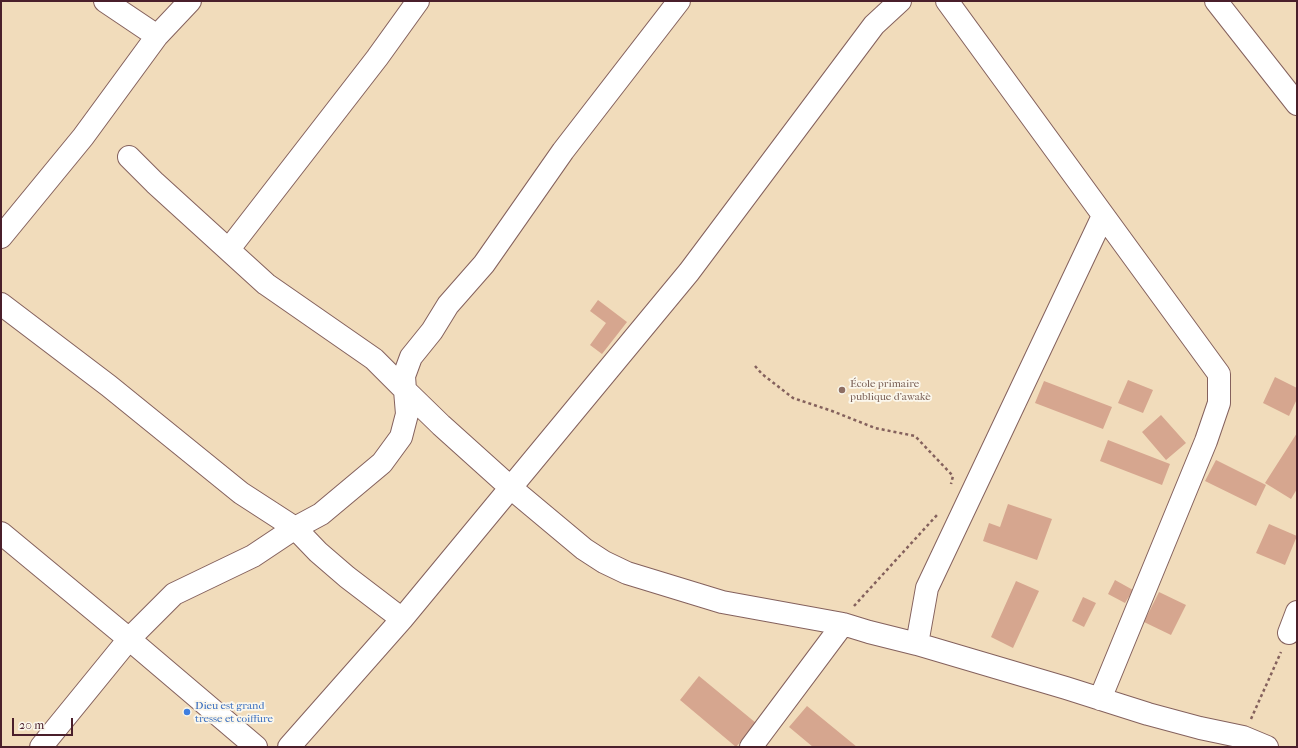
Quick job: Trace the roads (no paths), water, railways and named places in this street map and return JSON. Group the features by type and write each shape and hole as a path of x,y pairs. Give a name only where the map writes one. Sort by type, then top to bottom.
{"street":[{"path":"105,1 157,36"},
{"path":"1,237 83,137 157,36 190,1"},
{"path":"229,249 377,58 418,1"},
{"path":"41,747 129,639 174,594 253,556 295,528 321,514 382,463 401,437 407,414 404,376 411,357 432,331 448,305 484,264 563,151 679,1"},
{"path":"289,747 402,619 689,272 874,24 900,1"},
{"path":"947,1 1219,374 1219,403 1206,441 1100,699"},
{"path":"1216,1 1297,104"},
{"path":"130,157 155,183 266,284 374,359 441,425 511,488 584,549 604,562 627,573 722,602 843,624 917,644 1148,714 1200,728 1242,737 1267,747"},
{"path":"917,644 927,588 1104,216"},
{"path":"1,304 109,386 241,493 295,528 318,552 347,577 402,619"},
{"path":"1,533 256,747"},
{"path":"1289,633 1297,612"},
{"path":"751,747 843,624"}],"place":[{"name":"École primaire publique d'awakè","path":"842,390"},
{"name":"Dieu est grand tresse et coiffure","path":"187,712"}]}
